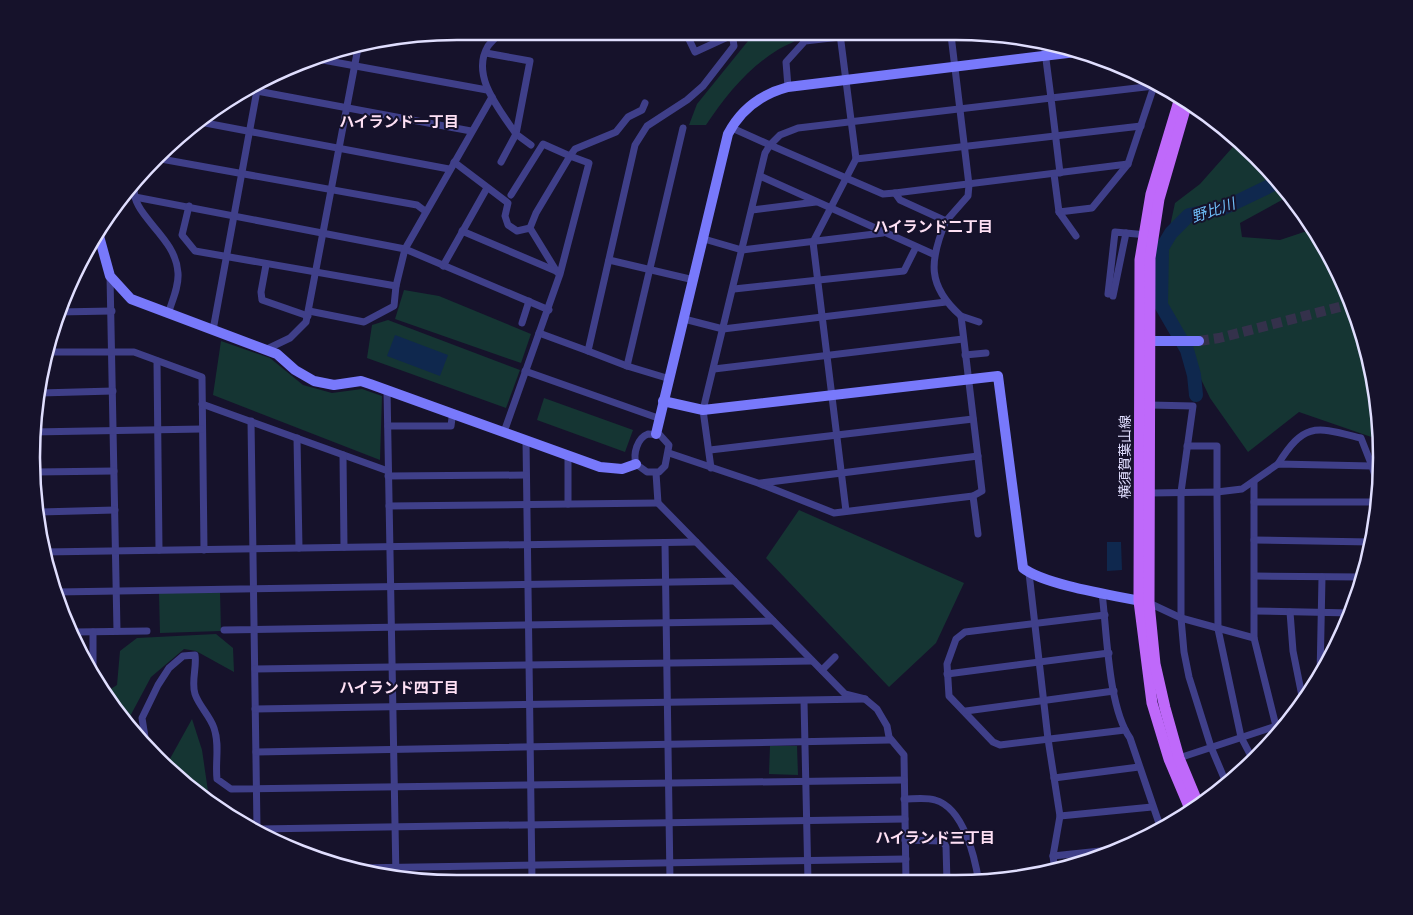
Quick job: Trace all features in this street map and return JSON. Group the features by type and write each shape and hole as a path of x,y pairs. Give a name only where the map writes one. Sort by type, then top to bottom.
{"main road":[{"name":"横須賀葉山線","path":"1178,104 1151,194 1148,235 1150,274 1145,341 1144,602 1152,704 1169,759 1188,804"},
{"name":"横須賀葉山線","path":"1148,235 1185,109"},
{"name":"横須賀葉山線","path":"1145,341 1150,405 1150,493 1144,602 1155,664 1179,758 1196,799"}],"street":[{"path":"494,40 488,47 482,72 490,94 516,134 531,145"},
{"path":"689,40 695,52 720,40"},
{"path":"588,351 635,145 647,126 687,100 703,86 734,46 733,40"},
{"path":"788,87 786,62 805,41 811,40"},
{"path":"841,40 856,159 813,242 846,511"},
{"path":"952,40 969,185 968,196 946,221 933,254 935,280 946,302 961,316 978,322"},
{"path":"1045,50 1055,134 1059,212 1076,236"},
{"path":"267,349 290,338 306,322 357,52"},
{"path":"486,53 530,61 516,134 501,162"},
{"path":"656,434 658,418 670,379 732,128 740,116 755,101 772,92 788,87 1063,54"},
{"path":"327,61 490,94"},
{"path":"711,468 704,410 765,153 770,144 789,130 851,121 1147,87"},
{"path":"262,89 347,108 471,131"},
{"path":"1059,212 1092,208 1128,164 1153,90"},
{"path":"213,330 257,91"},
{"path":"266,265 260,292 262,300 308,313 364,322 394,306 396,286 405,249 490,94"},
{"path":"530,228 536,213 575,149 616,132 628,117 642,110 645,103"},
{"path":"207,123 449,169"},
{"path":"856,159 964,148 1055,134 1140,126"},
{"path":"627,366 683,128"},
{"path":"732,128 883,194 969,185 1128,164"},
{"path":"504,432 549,310 589,163 543,144 511,195"},
{"path":"165,160 332,191 417,204 425,211"},
{"path":"454,162 508,203 505,216 508,225 517,231 530,228"},
{"path":"760,176 933,254"},
{"path":"443,266 487,188"},
{"path":"135,192 138,208 167,240 175,256 178,276 177,286 168,314"},
{"path":"895,193 900,200 946,221"},
{"path":"135,197 405,249 549,310"},
{"path":"752,210 818,202"},
{"path":"189,206 182,235 195,251 266,265 396,286"},
{"path":"530,228 559,273"},
{"path":"462,231 559,273"},
{"path":"1111,295 1115,232 1148,235"},
{"path":"704,239 742,250 885,233"},
{"path":"734,289 904,271 916,247"},
{"path":"98,249 110,276 131,300 267,349 281,357 304,377 314,381 334,386 361,381 568,456 612,470 636,464"},
{"path":"609,260 694,280"},
{"path":"110,276 113,351 117,631"},
{"path":"522,323 529,302"},
{"path":"684,319 723,329 946,302"},
{"path":"66,312 112,311"},
{"path":"669,453 758,483 834,513 973,496 982,491 961,316"},
{"path":"539,333 627,366 670,379"},
{"path":"714,369 963,339"},
{"path":"1145,341 1195,341"},
{"path":"53,352 134,352 202,377 204,550"},
{"path":"965,355 986,353"},
{"path":"157,361 159,550"},
{"path":"526,371 658,418"},
{"path":"663,401 704,410 998,376 1023,568 1029,573 1102,593 1144,602 1181,618 1254,638"},
{"path":"387,390 396,867"},
{"path":"46,393 113,391"},
{"path":"202,404 343,455 388,474 526,475"},
{"path":"1150,405 1193,406 1180,492 1181,618 1184,652 1189,677 1211,747 1224,777"},
{"path":"388,426 451,426 452,418"},
{"path":"710,450 973,419"},
{"path":"251,421 258,824"},
{"path":"41,432 202,429"},
{"path":"1150,493 1217,492 1242,489 1278,464 1292,442 1307,431 1318,430 1362,438 1372,466 1278,464"},
{"path":"656,434 668,443 669,453 664,468 656,473 647,472 636,464 635,453 641,438 645,435 656,434"},
{"path":"297,438 299,548"},
{"path":"526,440 532,875"},
{"path":"1187,446 1217,446 1218,629 1241,737 1250,754"},
{"path":"343,455 344,547"},
{"path":"568,456 568,504"},
{"path":"758,483 978,456"},
{"path":"41,472 114,471"},
{"path":"656,473 658,503 845,694 865,700 877,708 887,726 890,740 904,755 906,875"},
{"path":"1254,482 1254,638 1276,725"},
{"path":"973,496 978,534"},
{"path":"1254,502 1370,502"},
{"path":"389,506 658,503"},
{"path":"44,512 115,510"},
{"path":"1254,540 1364,542"},
{"path":"51,552 696,542"},
{"path":"665,543 670,875"},
{"path":"1029,573 1048,739 1060,816 1053,856 1054,863"},
{"path":"1255,576 1356,577"},
{"path":"1320,660 1322,577"},
{"path":"62,592 734,582"},
{"path":"1102,593 1114,691 1125,730 1130,738 1138,767 1158,822"},
{"path":"1255,612 1343,613"},
{"path":"1290,612 1292,651 1300,693"},
{"path":"1105,615 965,632 956,639 947,664 950,696 993,742 1000,745 1125,730"},
{"path":"224,630 773,621"},
{"path":"79,632 147,630"},
{"path":"93,632 93,660"},
{"path":"947,674 1109,654"},
{"path":"144,733 142,718 158,685 169,668 183,656 195,655 197,667 195,693 214,728 218,745 215,765 217,779 231,788 904,780"},
{"path":"822,670 835,657"},
{"path":"255,669 812,661"},
{"path":"966,711 1114,691"},
{"path":"804,700 808,875"},
{"path":"255,709 865,700"},
{"path":"1179,758 1275,726"},
{"path":"256,752 890,740"},
{"path":"1054,778 1138,767"},
{"path":"904,799 936,800 953,812 974,855 977,874"},
{"path":"1060,816 1152,807"},
{"path":"266,828 905,819"},
{"path":"905,840 942,841 946,846 947,875"},
{"path":"1053,856 1093,852"},
{"path":"379,867 906,859"}],"green space":[{"path":"797,40 765,58 746,75 706,125 689,125 697,104 748,41"},
{"path":"1233,146 1251,162 1284,199 1240,223 1242,237 1280,240 1306,231 1330,273 1351,323 1365,376 1372,437 1299,412 1248,452 1210,398 1157,287 1175,203 1200,184"},
{"path":"404,290 439,296 531,334 521,363 395,319"},
{"path":"388,320 520,370 506,408 367,358 372,325"},
{"path":"221,341 270,358 303,385 332,393 362,389 382,396 380,460 213,395"},
{"path":"544,398 633,430 625,452 537,420"},
{"path":"799,510 964,583 936,643 889,687 766,558"},
{"path":"220,592 221,631 160,633 159,593"},
{"path":"216,634 233,648 234,672 196,651 184,649 151,677 130,717 110,689 117,685 120,651 137,638"},
{"path":"192,719 202,750 208,793 203,789 169,760"},
{"path":"770,746 797,746 798,775 769,774"}],"water":[{"path":"395,335 448,355 440,376 387,356"},
{"path":"1107,542 1121,542 1122,570 1107,571"}],"waterway":[{"name":"野比川","path":"1196,395 1194,375 1187,350 1161,305 1162,248 1171,233 1189,215 1224,208 1272,185"}],"tunnel":[{"path":"1199,341 1219,338 1344,306"}],"district":[{"name":"ハイランド一丁目","path":"399,121"},
{"name":"ハイランド二丁目","path":"933,226"},
{"name":"ハイランド四丁目","path":"399,687"},
{"name":"ハイランド三丁目","path":"935,837"}]}
